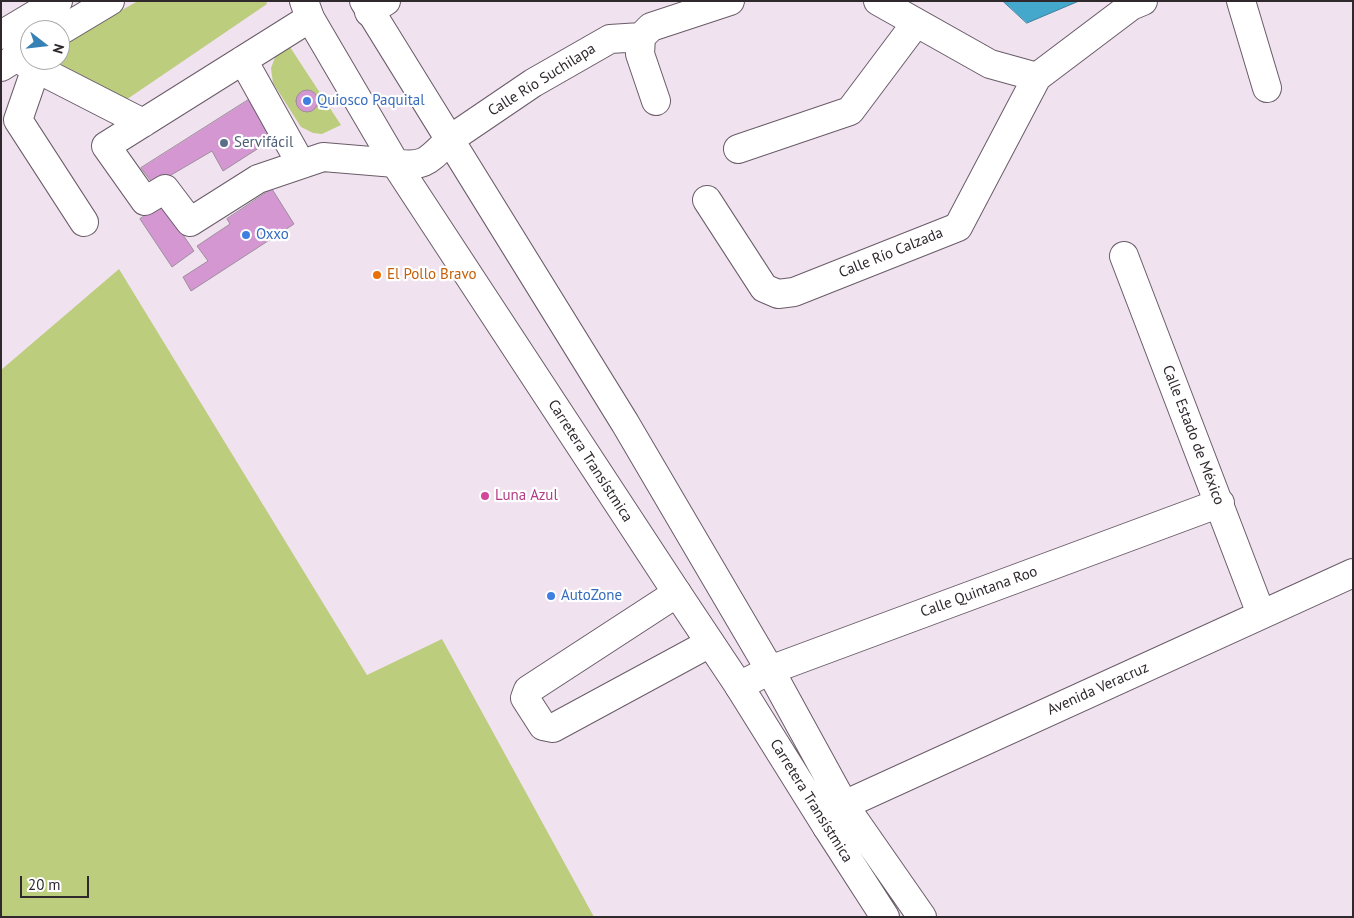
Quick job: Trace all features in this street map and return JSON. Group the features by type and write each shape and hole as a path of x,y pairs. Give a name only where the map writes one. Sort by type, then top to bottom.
{"main road":[{"path":"1,35 58,1"},
{"path":"70,25 110,1"},
{"path":"656,101 640,54 641,37 651,27 730,1"},
{"path":"878,1 990,64 1037,77 1134,3"},
{"path":"1241,1 1267,88"},
{"name":"Carretera Transístmica","path":"373,5 449,140 625,424 770,670 844,804 922,917"},
{"path":"39,70 143,123 243,60 307,9"},
{"name":"Carretera Transístmica","path":"307,9 395,162 739,686 885,917"},
{"path":"738,149 850,111 916,23"},
{"name":"Calle Río Suchilapa","path":"143,123 106,146 145,201 165,189 190,222 258,179 323,157 395,162 409,165 422,164 449,140 533,83 610,39 641,37"},
{"path":"243,60 301,164"},
{"path":"21,70 18,120 84,222"},
{"name":"Calle Río Calzada","path":"707,200 764,288 778,294 794,292 958,226 1037,77"},
{"name":"Calle Estado de México","path":"1124,256 1261,614"},
{"name":"Calle Quintana Roo","path":"739,686 770,670 1220,503"},
{"name":"Avenida Veracruz","path":"844,804 1353,573"},
{"path":"677,593 528,690 525,698 543,726 553,728 710,643"}],"green space":[{"path":"138,1 266,1 267,4 120,104 87,79 70,69 70,39"},
{"path":"290,47 341,125 322,134 313,133 301,127 273,83 271,68 276,55"},
{"path":"119,269 367,675 442,639 594,917 1,917 1,370"}],"water":[{"path":"1003,1 1079,1 1027,23"}],"building":[{"name":"Quiosco Paquital","path":"307,90 315,93 318,101 315,109 307,112 299,109 296,101 299,93"},
{"name":"Servifácil","path":"253,97 279,135 223,171 212,151 154,185 141,168"},
{"name":"Oxxo","path":"272,189 294,224 191,291 183,277 208,261 197,246 230,224 227,219"},
{"path":"162,204 194,251 172,267 140,219"}],"place":[{"name":"Quiosco Paquital","path":"307,101"},
{"name":"Servifácil","path":"224,143"},
{"name":"Oxxo","path":"246,235"},
{"name":"El Pollo Bravo","path":"377,275"},
{"name":"Luna Azul","path":"485,496"},
{"name":"AutoZone","path":"551,596"}]}
